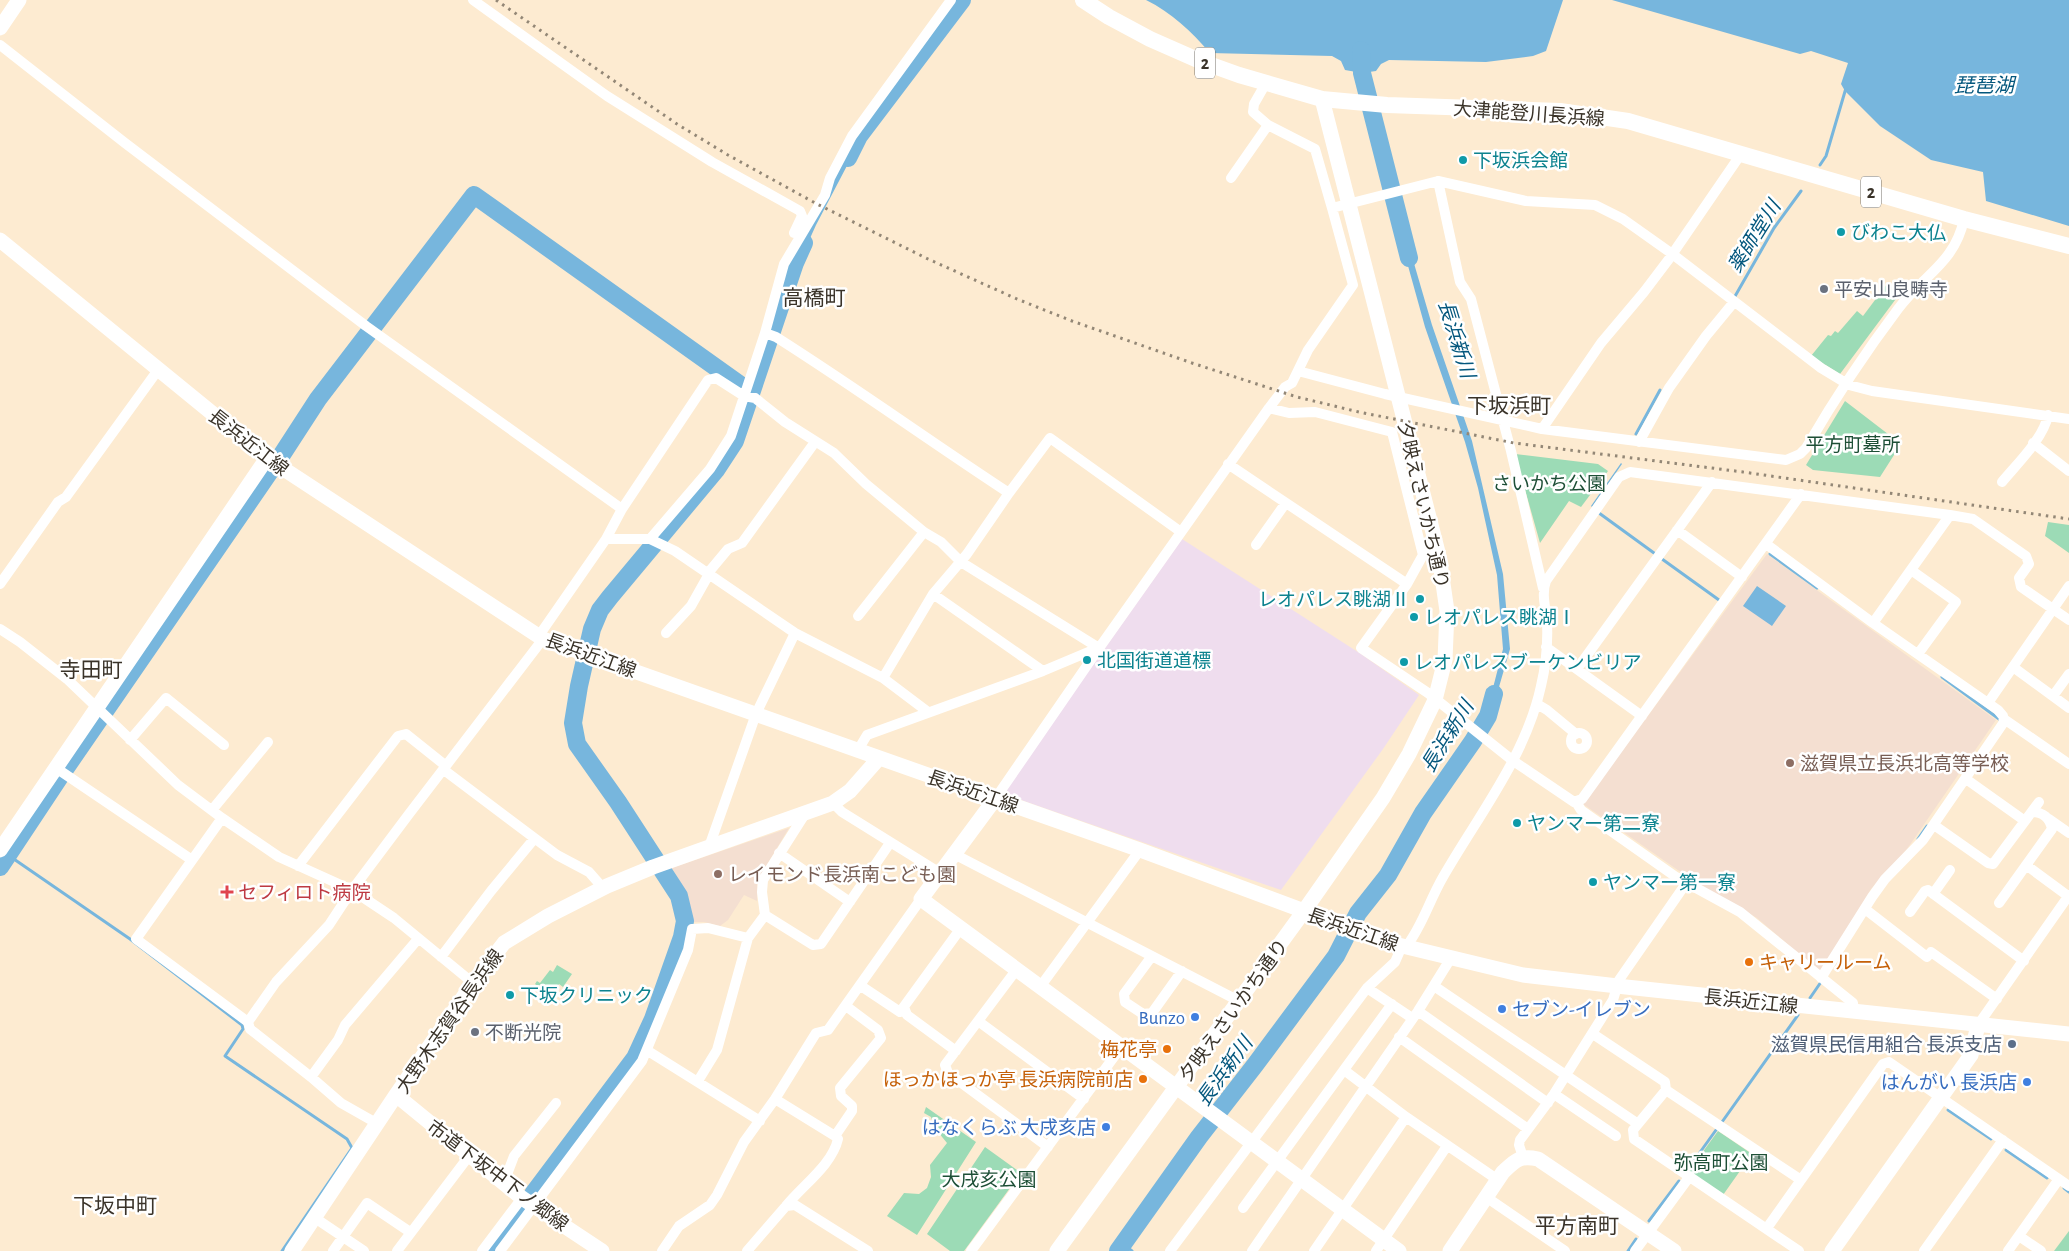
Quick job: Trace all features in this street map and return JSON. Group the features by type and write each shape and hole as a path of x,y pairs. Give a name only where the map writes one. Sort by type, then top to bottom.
{"main road":[{"name":"大津能登川長浜線","path":"1083,0 1142,34 1192,58 1239,75 1329,100 1560,111 1618,120 1674,134 1964,219 2069,246"}],"street":[{"path":"0,28 19,0"},
{"path":"473,0 607,96 712,162 800,211 802,216 787,247 770,335 731,436 710,469 653,541"},
{"path":"784,264 825,195 830,178 852,136 951,0"},
{"path":"0,45 125,143 372,330 622,509"},
{"path":"662,1251 679,1226 710,1205 744,1142 775,1099 816,1033 828,1030 882,952 995,799 1228,464 1285,386 1292,383 1308,350 1353,285 1315,149 1268,125 1253,112 1254,104 1266,83"},
{"name":"夕映えさいかち通り","path":"1057,1251 1182,1091 1238,1001 1383,798 1441,704 1448,611 1439,556 1350,204 1329,100"},
{"path":"1231,178 1268,125"},
{"path":"1542,429 1601,343 1644,292 1736,164 1741,154"},
{"path":"1332,208 1434,182 1526,201 1595,205 1623,219 1671,253 1821,368 1844,383 1884,393 2069,419"},
{"path":"1170,1251 1249,1141 1367,988 1395,962 1399,946 1424,921 1441,880 1526,732 1537,704 1543,677 1546,647 1547,621 1544,593 1511,451 1471,299 1460,282 1434,182"},
{"path":"1298,371 1385,394 1542,429 1786,460 1800,454 1806,448 1844,383 1904,301 1951,253 1960,236 1964,219"},
{"name":"長浜近江線","path":"0,240 267,458 540,638 1140,850 1399,946 1523,974 1854,1012 2069,1034"},
{"path":"1639,442 1669,388 1706,336 1734,302"},
{"path":"770,335 842,379 902,423 1009,493"},
{"path":"0,584 58,502 66,497 158,370"},
{"path":"248,1022 276,982 329,924 352,890 445,768 540,638 606,539 622,509 708,380 716,378 748,393 785,422 839,457 866,484 924,532 941,542 961,562 1098,650"},
{"path":"1269,408 1289,413 1315,412 1392,432 1423,556 1407,584 1361,648 1441,704 1570,801 1576,802 1582,799 1801,494"},
{"path":"2002,482 2034,443 2048,416"},
{"path":"883,678 933,594 961,562 1050,438 1181,532"},
{"path":"666,633 691,606 709,574 728,548 742,543 815,442"},
{"path":"2034,443 2069,471"},
{"path":"0,850 61,771 267,458"},
{"path":"1228,464 1284,504 1407,584"},
{"path":"1544,593 1547,578 1623,474 1630,472 1973,519 2026,556 2028,564 2018,578 2021,587 2069,620"},
{"path":"1577,669 1712,482"},
{"path":"1256,545 1284,504"},
{"path":"1873,623 1950,515"},
{"path":"1677,530 1742,577"},
{"path":"858,616 924,532"},
{"path":"606,539 653,541 675,551 795,633 883,678 928,712"},
{"path":"1766,544 1873,623 1998,710 2004,719 2069,764"},
{"path":"1912,570 1956,602 1918,654"},
{"path":"1988,703 2069,586"},
{"path":"933,594 1043,671"},
{"path":"0,629 67,679 178,785 222,818 279,857 352,890 394,918 473,983"},
{"path":"708,847 756,714 795,633"},
{"path":"1546,647 1642,716"},
{"path":"858,750 868,735 1043,671 1093,650 1098,650"},
{"path":"2013,667 2069,708"},
{"path":"2053,696 2069,674"},
{"path":"130,740 166,698 224,745"},
{"path":"1537,704 1576,734"},
{"path":"1821,978 1885,879 1917,848 2001,729 2004,719"},
{"path":"298,866 398,736 406,734 445,768 534,839 557,855 589,872 603,888"},
{"path":"212,810 268,742"},
{"name":"大野木志賀谷長浜線","path":"292,1251 473,983 504,943 548,916 603,888 659,865 833,803 850,791 879,758"},
{"path":"61,771 192,860"},
{"path":"1966,779 2029,817"},
{"path":"1576,802 1581,810 1676,877 1740,912 1853,1002 1854,1012"},
{"path":"1934,825 1991,864 1996,862 2039,802"},
{"path":"833,803 842,812 940,873"},
{"path":"2029,817 2040,813 2069,833"},
{"path":"698,1081 718,1050 748,938 765,915 762,892 763,880 804,814"},
{"path":"222,818 136,940 248,1022 250,1028 341,1103 378,1124"},
{"path":"1999,903 2052,829 2048,819"},
{"path":"441,957 491,891 534,839"},
{"path":"765,915 813,945 821,944 890,843"},
{"path":"1040,987 1140,850"},
{"path":"779,853 850,902"},
{"path":"954,854 1238,1001"},
{"path":"1832,1251 1971,1054 1978,1025 2068,896 2026,865"},
{"path":"1932,894 1950,870"},
{"path":"1523,1157 1519,1145 1520,1140 1551,1098 1593,1034 1613,1000 1619,980 1687,882"},
{"path":"1910,912 1925,891 1928,890 2024,961"},
{"path":"921,899 1343,1209 1380,1246 1399,1251"},
{"path":"1865,909 1927,957 1931,952 1997,999"},
{"path":"482,1251 528,1202 642,1061 648,1051 688,950 692,929 708,928 748,938"},
{"path":"860,986 900,1012 961,928"},
{"path":"311,1077 338,1040 345,1026 418,939"},
{"path":"1152,956 1124,994 1125,1002 1143,1014 1152,1013 1182,971"},
{"path":"1252,1251 1415,1014 1451,958"},
{"path":"1017,969 946,1065 948,1073 1048,1147"},
{"path":"1434,986 1638,1124"},
{"path":"1367,988 1392,1004 1415,1014 1616,1136"},
{"path":"1243,1208 1392,1004"},
{"path":"836,1136 852,1111 852,1106 841,1096 840,1088 880,1038 878,1030 846,1006"},
{"path":"904,1007 907,1015 956,1051"},
{"path":"978,1021 1084,1099"},
{"path":"1593,1034 1665,1082 1666,1090 1633,1130 1634,1139 1799,1251"},
{"path":"1399,1037 1528,1129"},
{"path":"971,1251 1122,1046"},
{"path":"648,1051 760,1121"},
{"path":"1767,1228 1883,1064 1890,1062 2069,1186"},
{"path":"1344,1070 1406,1117 1498,1180"},
{"path":"1666,1090 1801,1180"},
{"name":"市道下坂中下ノ郷線","path":"396,1095 528,1202 602,1251"},
{"path":"747,1251 799,1190 817,1174 836,1146 838,1138 775,1099"},
{"path":"502,1182 506,1177 514,1156 556,1104"},
{"path":"1314,1251 1406,1117"},
{"path":"1924,1251 2003,1140"},
{"path":"1380,1246 1447,1146"},
{"path":"396,1251 469,1156"},
{"path":"1455,1249 1498,1180 1513,1162 1523,1157 1538,1159 1674,1251"},
{"path":"1635,1251 1690,1176"},
{"path":"2008,1251 2059,1179"},
{"path":"1486,1197 1565,1251"},
{"path":"500,1251 528,1202"},
{"path":"333,1251 367,1203 410,1232"},
{"path":"786,1206 795,1206 802,1209 868,1251"},
{"path":"315,1218 364,1251"},
{"path":"2018,1236 2041,1251"}],"shaded area":[{"path":"1182,539 1361,654 1419,695 1383,749 1281,890 1004,794 1005,789"},
{"name":"滋賀県立長浜北高等学校","path":"1767,554 1996,720 1907,849 1871,889 1820,972 1757,918 1695,882 1583,804"},
{"name":"レイモンド長浜南こども園","path":"789,828 757,881 757,901 744,895 728,920 720,926 704,922 693,922 686,892 672,868"}],"green space":[{"path":"1894,283 1904,288 1840,374 1811,356 1828,335 1831,336 1835,331 1838,333 1857,311 1863,316 1887,284 1891,287"},
{"name":"平方町墓所","path":"1845,401 1901,444 1880,477 1813,470 1806,465"},
{"name":"さいかち公園","path":"1515,454 1598,464 1608,471 1581,507 1569,501 1540,543"},
{"path":"2048,522 2069,525 2069,553 2045,536"},
{"path":"557,965 572,974 563,987 559,984 551,994 540,985 539,987 535,984 537,981 540,983 550,970 553,972"},
{"path":"926,1107 976,1142 917,1235 887,1216 904,1193 919,1194 927,1188 931,1177 930,1165 947,1143 934,1127 931,1117 924,1113"},
{"name":"弥高町公園","path":"1718,1131 1752,1154 1723,1195 1689,1171"},
{"name":"大戌亥公園","path":"985,1147 1021,1173 964,1251 950,1251 927,1234"},
{"path":"2069,1231 2069,1251 2054,1251"}],"water":[{"path":"1146,0 1563,0 1546,51 1533,56 1486,62 1389,60 1381,64 1376,71 1362,73 1345,70 1341,61 1332,56 1210,53 1181,23"},
{"name":"琵琶湖","path":"1612,0 2069,0 2069,226 1986,201 1983,172 1931,160 1880,126 1845,91 1841,84 1848,63 1811,51 1800,54"},
{"path":"857,134 862,137 816,225 798,265 793,262"},
{"path":"1406,236 1432,325 1472,441 1503,574 1510,649 1490,718 1486,715 1503,649 1497,575 1478,488 1465,442 1425,327 1400,237"},
{"path":"1622,464 1592,507 1591,506"},
{"path":"1757,586 1786,606 1772,626 1743,606"}],"waterway":[{"path":"848,158 859,136 962,0"},
{"name":"長浜新川","path":"1361,50 1362,73 1409,258"},
{"name":"薬師堂川","path":"1820,165 1826,156 1846,88"},
{"name":"薬師堂川","path":"1734,298 1774,228 1801,191"},
{"path":"281,456 318,399 474,195 742,386 752,388"},
{"path":"533,1194 635,1058 653,1019 682,937 685,921 679,896 618,802 577,744 573,723 592,629 600,610 716,470 735,441 795,263 804,243"},
{"name":"薬師堂川","path":"1636,434 1660,390"},
{"path":"0,867 63,772 271,470"},
{"path":"1599,513 1654,553"},
{"path":"1770,554 1817,588"},
{"path":"1662,559 1719,600"},
{"path":"1942,677 1999,719"},
{"name":"長浜新川","path":"1118,1251 1199,1137 1336,956 1358,913 1388,875 1423,813 1473,741 1488,716 1494,694"},
{"path":"1918,839 1927,826"},
{"path":"8,855 130,939 242,1025 243,1029 225,1056 347,1139 352,1148 282,1251"},
{"path":"1810,998 1821,982"},
{"path":"1722,1122 1798,1015"},
{"path":"1948,1110 1991,1139"},
{"path":"1688,1169 1716,1130"},
{"path":"2006,1150 2047,1178"},
{"path":"1649,1221 1679,1181"},
{"path":"2064,1188 2069,1192"},
{"path":"490,1251 521,1209"},
{"path":"1628,1251 1636,1239"},
{"name":"薬師堂川","path":"1123,1244 1132,1251"}],"railway":[{"path":"496,0 677,124 728,155 817,204 928,259 1017,299 1072,321 1192,363 1297,397 1359,412 1514,443 1743,472 2069,519"}],"place":[{"name":"下坂浜会館","path":"1463,160"},
{"name":"びわこ大仏","path":"1841,232"},
{"name":"平安山良畴寺","path":"1824,289"},
{"name":"レオパレス眺湖Ⅱ","path":"1420,599"},
{"name":"レオパレス眺湖Ⅰ","path":"1414,617"},
{"name":"北国街道道標","path":"1087,660"},
{"name":"レオパレスブーケンビリア","path":"1404,662"},
{"name":"滋賀県立長浜北高等学校","path":"1790,763"},
{"name":"ヤンマー第二寮","path":"1517,823"},
{"name":"レイモンド長浜南こども園","path":"718,874"},
{"name":"ヤンマー第一寮","path":"1593,882"},
{"name":"セフィロト病院","path":"227,892"},
{"name":"キャリールーム","path":"1749,962"},
{"name":"下坂クリニック","path":"510,995"},
{"name":"セブン-イレブン","path":"1502,1009"},
{"name":"Bunzo","path":"1195,1017"},
{"name":"不断光院","path":"475,1032"},
{"name":"滋賀県民信用組合 長浜支店","path":"2012,1044"},
{"name":"梅花亭","path":"1167,1049"},
{"name":"ほっかほっか亭 長浜病院前店","path":"1143,1079"},
{"name":"はんがい 長浜店","path":"2027,1082"},
{"name":"はなくらぶ 大戌亥店","path":"1106,1127"}],"district":[{"name":"高橋町","path":"814,298"},
{"name":"下坂浜町","path":"1509,406"},
{"name":"寺田町","path":"91,670"},
{"name":"下坂中町","path":"115,1206"},
{"name":"平方南町","path":"1577,1226"}]}
